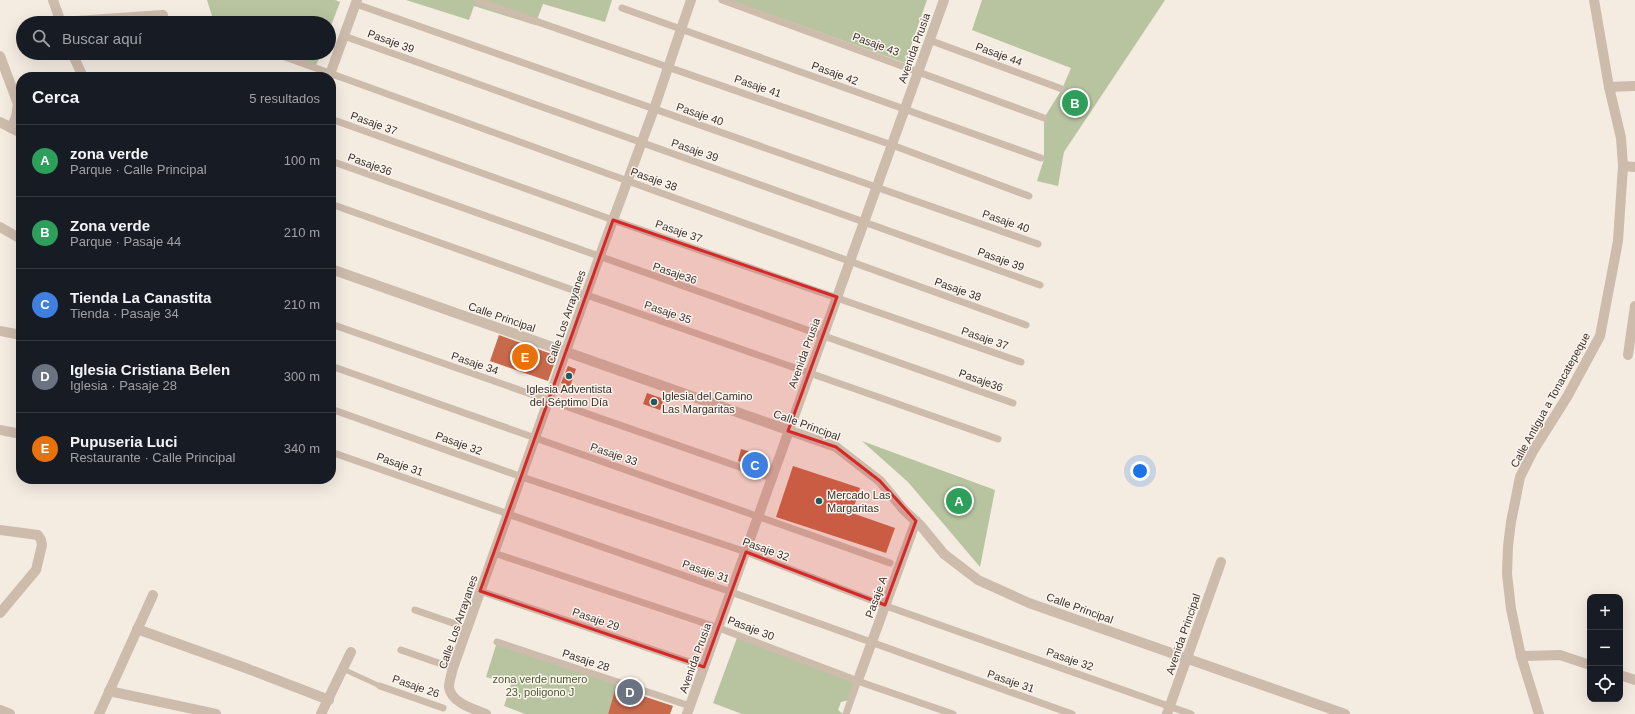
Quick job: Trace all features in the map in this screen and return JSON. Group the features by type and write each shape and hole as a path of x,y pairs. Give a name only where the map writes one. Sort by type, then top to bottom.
{"street":[{"path":"53,0 59,16"},
{"name":"Pasaje 41","path":"478,0 892,145 1029,196"},
{"name":"Calle Los Arrayanes","path":"449,686 453,668 480,591 669,67 690,0"},
{"name":"Pasaje 43","path":"722,0 1044,118"},
{"name":"Avenida Prusia","path":"689,710 732,592 771,478 944,0"},
{"name":"Calle Antigua a Tonacatepeque","path":"1539,714 1521,656 1511,609 1507,574 1509,534 1520,477 1530,456 1567,397 1600,336 1618,241 1623,166 1620,133 1609,87 1594,0"},
{"path":"336,57 356,2"},
{"name":"Pasaje 40","path":"356,2 1038,244"},
{"name":"Pasaje 42","path":"622,8 1041,158"},
{"path":"150,16 163,15"},
{"name":"Pasaje 39","path":"344,36 1040,285"},
{"name":"Pasaje 44","path":"930,40 1062,89"},
{"path":"0,56 16,99"},
{"path":"75,60 81,72"},
{"name":"Pasaje 38","path":"292,60 322,72"},
{"path":"330,72 335,60"},
{"name":"Pasaje 38","path":"336,77 1026,325"},
{"path":"1609,87 1635,86"},
{"path":"11,128 16,117"},
{"name":"Pasaje 37","path":"336,121 613,220 1021,362"},
{"path":"0,122 16,130"},
{"name":"Pasaje36","path":"336,163 599,258 1013,403"},
{"path":"1623,166 1635,167"},
{"name":"Pasaje 35","path":"336,206 998,439"},
{"path":"0,227 16,236"},
{"name":"Calle Principal","path":"336,271 836,447 880,481 944,554 978,580 1029,603 1344,714"},
{"path":"1628,355 1635,306"},
{"name":"Pasaje 34","path":"336,326 771,478"},
{"path":"0,331 16,334"},
{"name":"Pasaje 33","path":"336,368 890,563"},
{"name":"Pasaje 32","path":"336,411 522,477 746,552 1169,710 1191,714"},
{"path":"0,430 16,433"},
{"name":"Pasaje 31","path":"336,454 732,592 1072,714"},
{"name":"Pasaje A","path":"858,680 916,521"},
{"path":"0,530 38,535 42,545 36,570 0,613"},
{"name":"Pasaje 30","path":"494,553 719,628 953,714"},
{"name":"Avenida Principal","path":"1169,710 1221,562"},
{"name":"Pasaje 29","path":"480,591 704,667"},
{"path":"99,714 153,595"},
{"path":"415,610 467,628"},
{"path":"137,629 329,700"},
{"name":"Pasaje 28","path":"497,642 689,710"},
{"path":"401,650 453,668"},
{"path":"322,714 351,652"},
{"path":"1521,656 1560,655 1587,664"},
{"path":"1623,676 1635,680"},
{"path":"846,714 858,680"},
{"name":"Pasaje 26","path":"380,686 443,708"},
{"name":"Pasaje 26","path":"449,686 453,695 463,704 486,714"},
{"path":"109,691 216,714"},
{"path":"0,710 10,714"}],"lane":[{"path":"343,669 380,686"}],"highlighted area":[{"path":"613,220 837,297 788,431 836,447 880,481 916,521 885,605 746,552 704,667 480,591"}],"green space":[{"path":"207,0 335,0 340,2 335,16 212,16"},
{"path":"406,0 612,0 605,22 543,4 535,25 474,6 469,20"},
{"path":"730,0 927,0 905,63"},
{"path":"982,0 1165,0 1064,152 1058,186 1037,181 1044,159 1044,118 1062,89 1071,68 972,30"},
{"path":"293,60 318,60 315,68"},
{"path":"862,441 995,490 980,567 908,482"},
{"path":"738,635 858,680 849,700 841,702 838,710 843,714 742,714 713,703"},
{"name":"zona verde numero 23, poligono J","path":"497,642 618,682 608,714 525,714 504,706 511,684 486,677"}],"building":[{"path":"499,335 557,356 548,381 490,361"},
{"name":"Iglesia Adventista del Séptimo Día","path":"568,366 576,369 570,387 561,383"},
{"name":"Iglesia del Camino Las Margaritas","path":"647,393 664,399 660,410 643,404"},
{"path":"741,449 765,456 761,469 738,461"},
{"name":"Mercado Las Margaritas","path":"793,466 860,488 852,513 895,528 886,553 776,517"},
{"path":"616,687 673,706 670,714 608,714"}],"place":[{"name":"Zona verde","path":"1075,103"},
{"name":"Pupuseria Luci","path":"525,357"},
{"name":"Iglesia Adventista del Séptimo Día","path":"569,376"},
{"name":"Iglesia del Camino Las Margaritas","path":"654,402"},
{"name":"Tienda La Canastita","path":"755,465"},
{"name":"Mercado Las Margaritas","path":"819,501"},
{"name":"zona verde","path":"959,501"},
{"name":"Iglesia Cristiana Belen","path":"630,692"}]}
